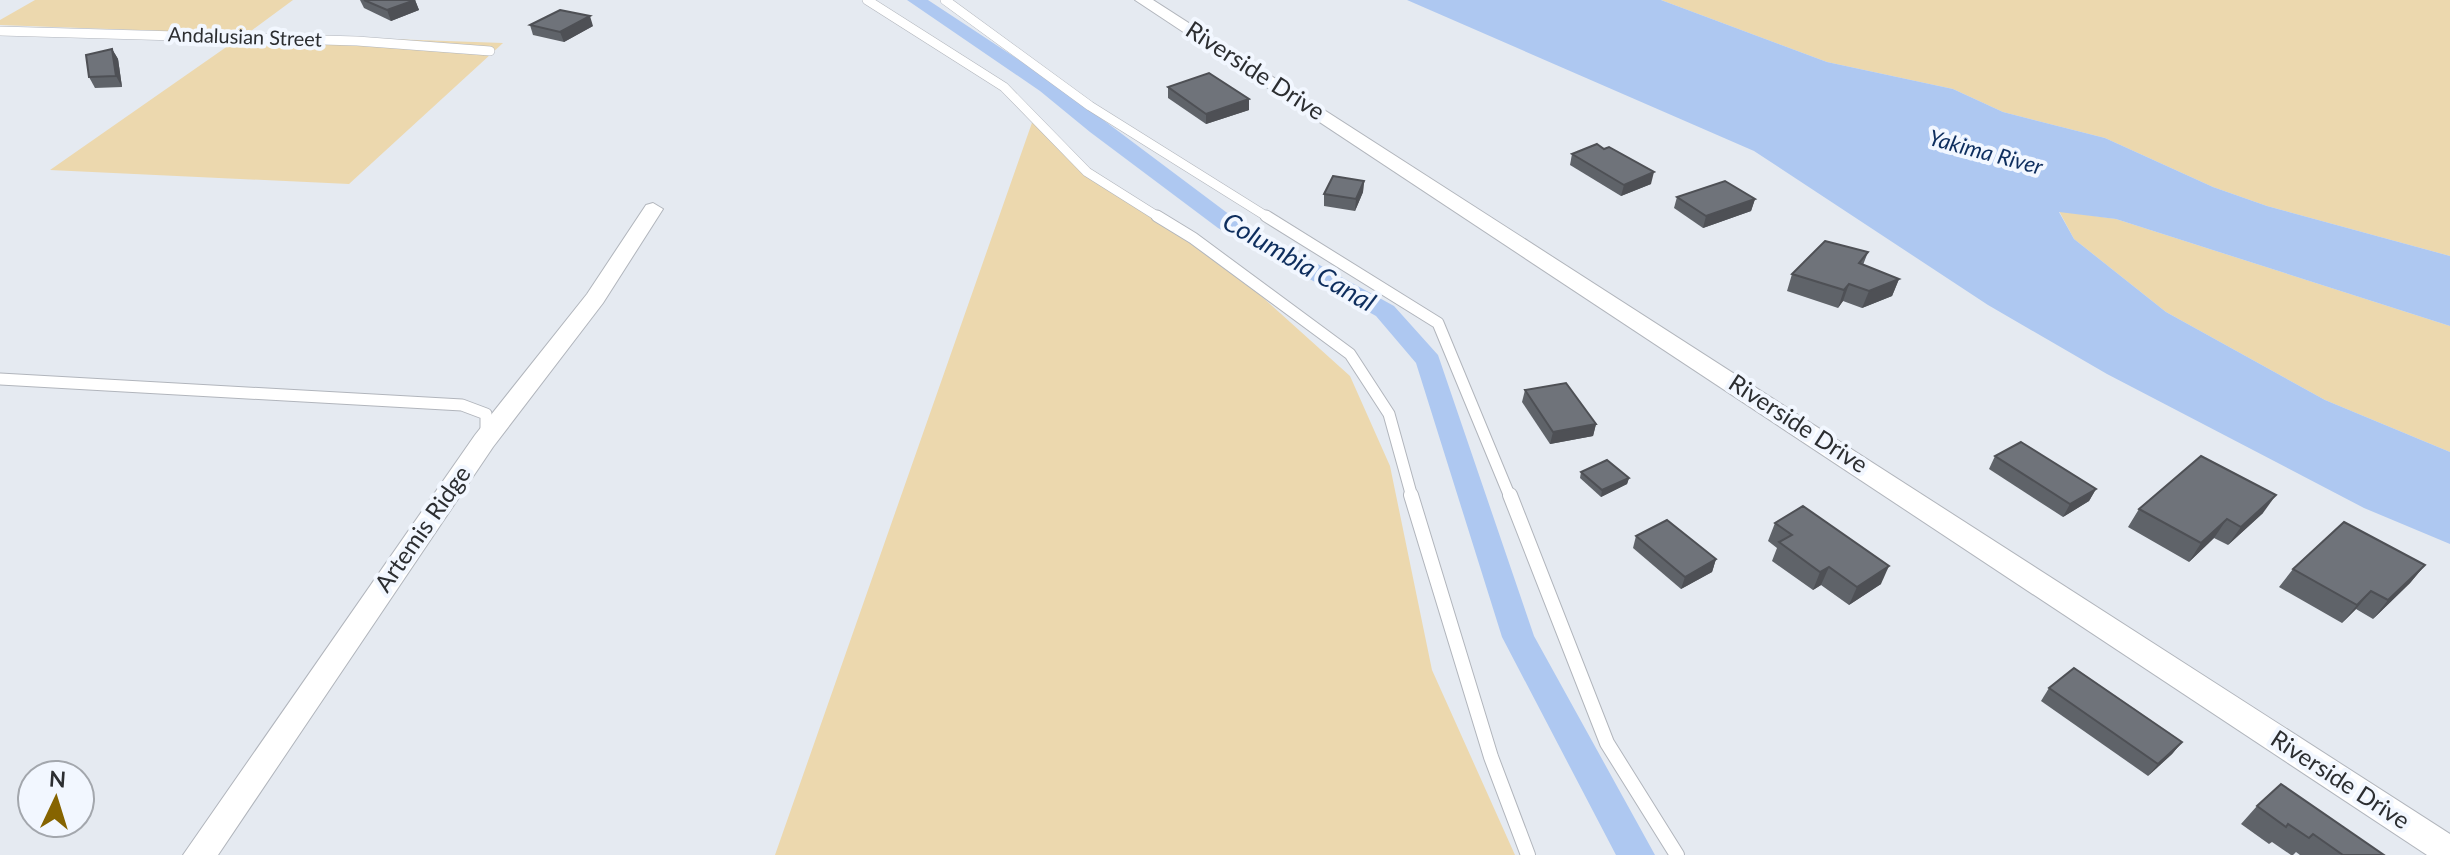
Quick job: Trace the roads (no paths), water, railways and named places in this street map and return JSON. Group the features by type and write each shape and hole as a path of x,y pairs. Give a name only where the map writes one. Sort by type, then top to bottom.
{"street":[{"name":"Riverside Drive","path":"1143,0 2450,852"},
{"name":"Artemis Ridge","path":"199,855 484,441 595,298 653,209"}],"lane":[{"path":"867,0 1004,87 1087,172 1193,238 1350,354 1389,414 1491,757 1528,855"},
{"path":"945,0 1090,106 1211,178 1438,323 1473,401 1607,743 1677,855"},
{"name":"Andalusian Street","path":"0,31 329,40 490,51"},
{"path":"0,379 462,405 486,414 488,425 484,441"}],"water":[{"name":"Yakima River","path":"1407,0 1661,0 1827,62 1953,89 2003,112 2105,138 2213,187 2267,206 2450,256 2450,326 2116,219 2059,212 2074,239 2166,312 2325,400 2450,452 2450,544 2364,508 2107,374 1988,305 1754,151"}],"waterway":[{"name":"Columbia Canal","path":"916,0 1047,87 1226,223 1385,311 1429,361 1518,637 1636,855"}]}
